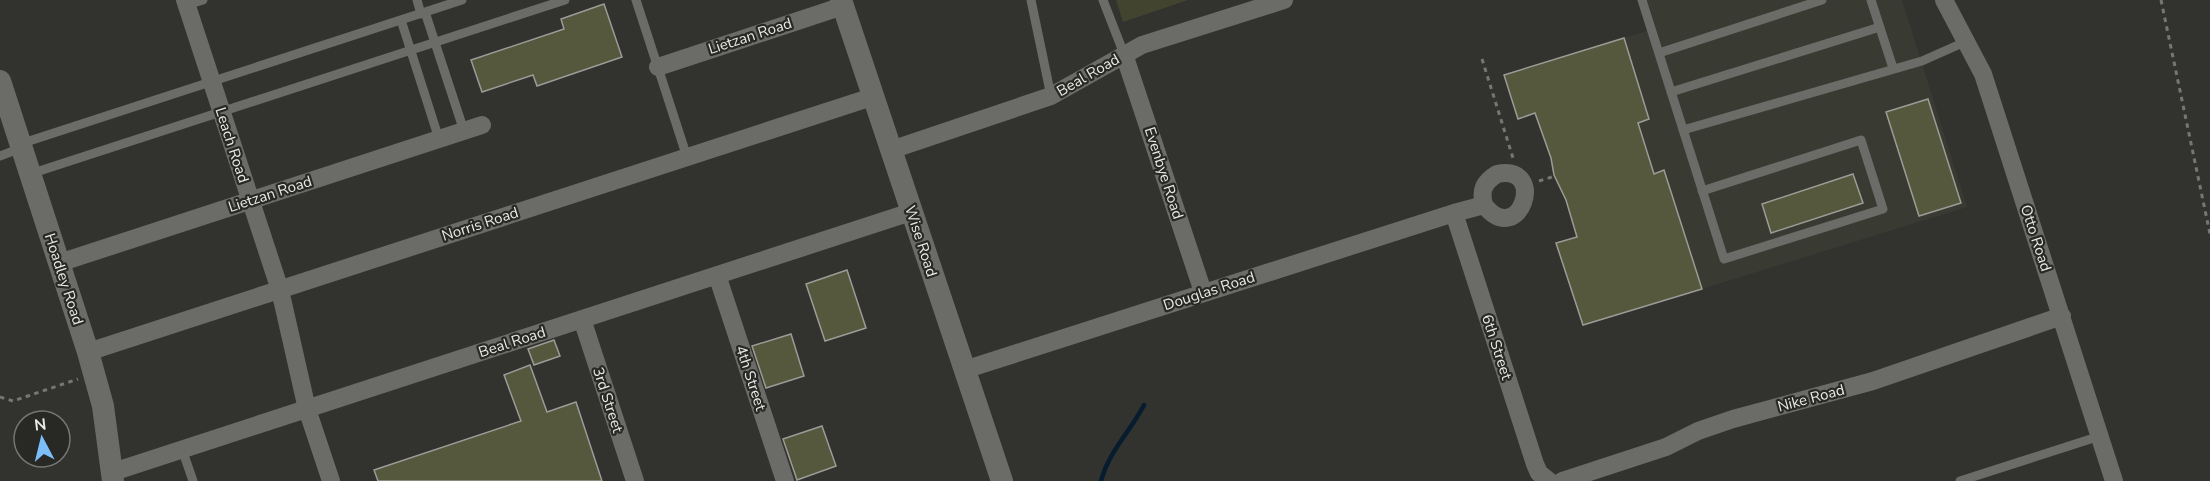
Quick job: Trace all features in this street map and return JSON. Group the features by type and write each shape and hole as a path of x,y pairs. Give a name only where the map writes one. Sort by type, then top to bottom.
{"street":[{"name":"Beal Road","path":"891,150 1051,96 1124,54 1160,39 1284,0"},
{"name":"Otto Road","path":"1944,0 1983,74 2114,481"},
{"name":"Leach Road","path":"192,2 212,82 280,290 307,408 331,481"},
{"name":"Lietzan Road","path":"658,67 842,3"},
{"name":"Wise Road","path":"842,3 1002,481"},
{"name":"Evenbye Road","path":"1124,54 1203,292"},
{"name":"Hoadley Road","path":"0,81 14,150 30,174 88,352 109,440 113,476"},
{"name":"Norris Road","path":"88,352 872,97"},
{"name":"Lietzan Road","path":"59,263 482,125"},
{"name":"Douglas Road","path":"964,370 1203,292 1484,205"},
{"name":"Beal Road","path":"113,476 182,449 911,212"},
{"name":"6th Street","path":"1454,213 1535,464 1551,480"},
{"name":"4th Street","path":"717,275 785,481"},
{"name":"Nike Road","path":"1551,480 1666,447 1698,431 1733,419 1883,378 2062,316"},
{"name":"3rd Street","path":"582,319 635,481"}],"lane":[{"path":"417,0 435,42 464,131"},
{"path":"14,150 462,0"},
{"path":"30,174 565,0"},
{"path":"636,0 687,157"},
{"path":"1031,0 1051,96"},
{"path":"1103,0 1124,54"},
{"path":"1642,0 1659,53 1671,92 1702,190 1724,259 1883,208 1861,140 1702,190"},
{"path":"1659,53 1822,0"},
{"path":"1871,0 1893,68"},
{"path":"400,20 439,139"},
{"path":"1671,92 1880,27"},
{"path":"1683,130 1922,61 1967,41"},
{"path":"1960,481 2100,436"},
{"path":"182,449 193,481"}],"path":[{"path":"2161,0 2210,234"},
{"path":"1482,59 1515,164"},
{"path":"1532,184 1555,176"},
{"path":"0,397 13,400 94,374"}],"shaded area":[{"path":"1647,0 1902,0 1967,207 1702,289 1664,171 1654,174 1638,123 1649,119 1624,38 1656,28"}],"green space":[{"path":"1116,0 1188,0 1123,22"}],"building":[{"path":"604,4 622,57 537,86 533,75 482,92 471,60 564,29 561,19"},
{"path":"1624,38 1649,119 1638,123 1654,174 1664,170 1702,289 1583,325 1556,243 1577,237 1566,200 1554,175 1551,158 1535,113 1518,119 1504,75"},
{"path":"1928,99 1961,203 1919,216 1886,112"},
{"path":"1853,174 1863,203 1771,233 1762,204"},
{"path":"847,270 866,328 825,341 806,284"},
{"path":"791,334 804,376 766,388 752,346"},
{"path":"554,340 560,356 534,365 528,349"},
{"path":"530,365 547,412 576,402 602,481 378,481 374,470 521,421 504,375"},
{"path":"822,426 836,466 797,480 783,439"}],"waterway":[{"path":"1101,481 1114,451 1144,405"}]}
